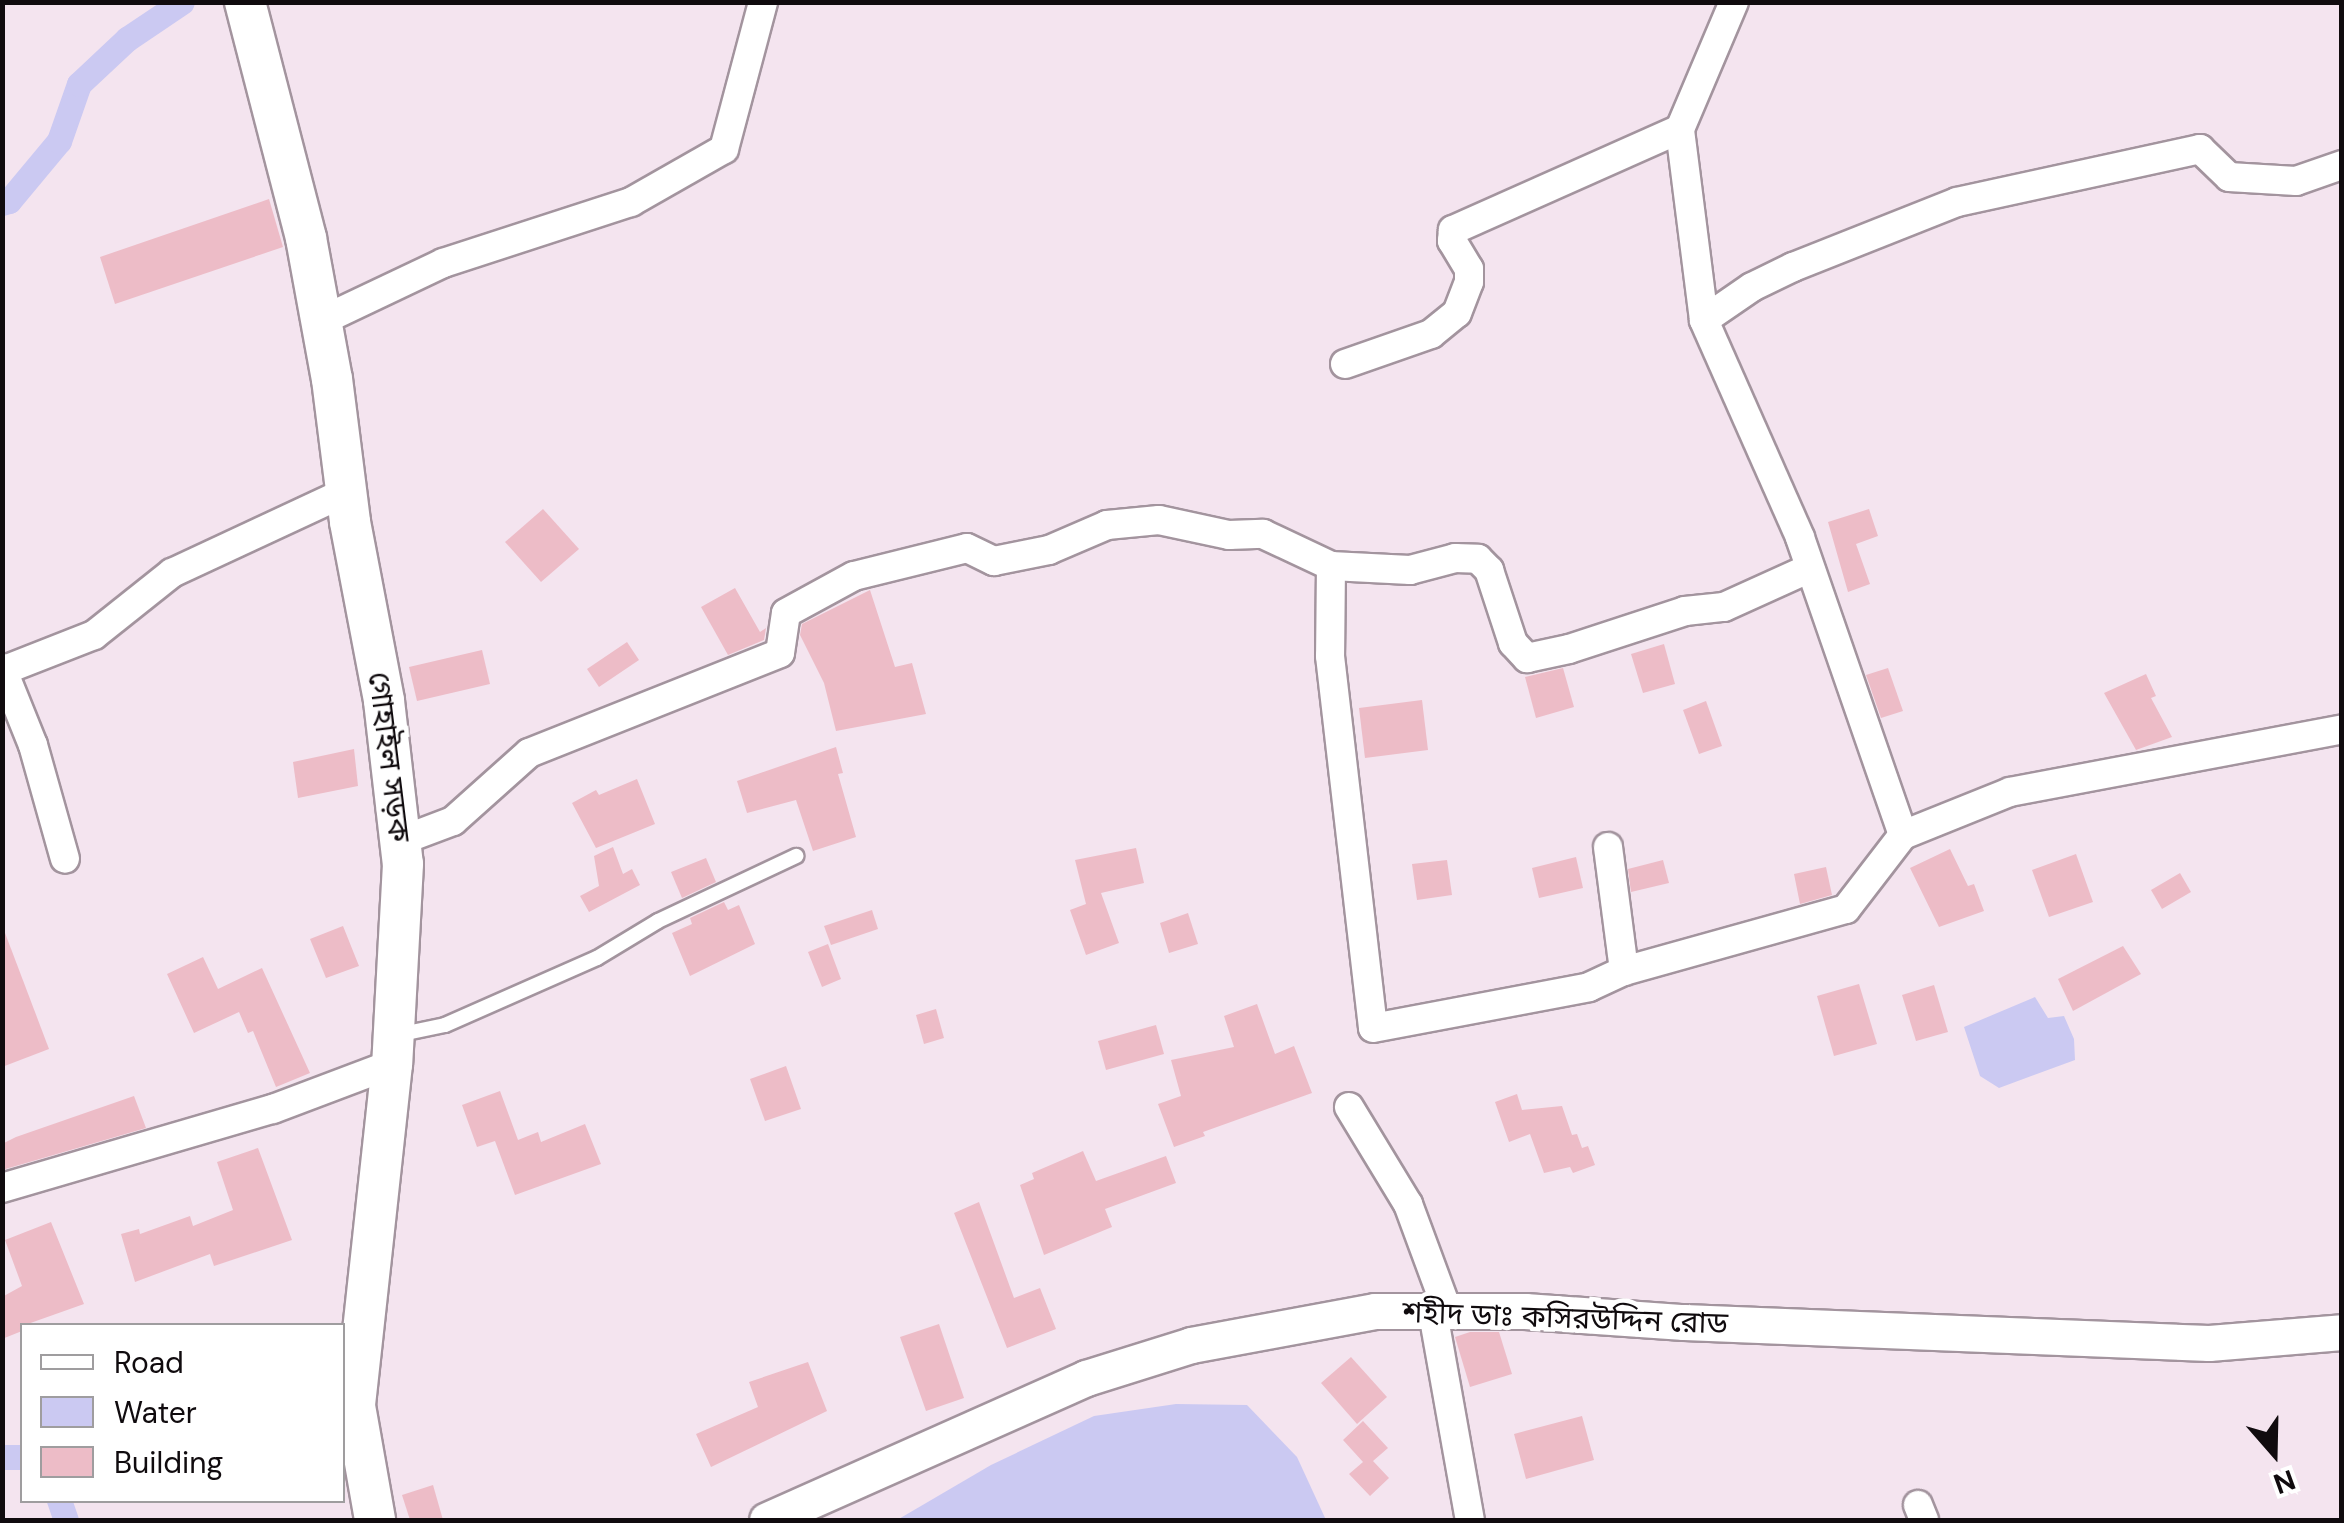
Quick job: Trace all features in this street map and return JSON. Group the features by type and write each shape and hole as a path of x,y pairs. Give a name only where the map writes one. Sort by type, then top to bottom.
{"main road":[{"name":"গোহাইল সড়ক","path":"245,2 306,238 322,321 346,492 384,701 403,864 393,1050 355,1406 375,1520"}],"street":[{"path":"322,321 443,263 631,202 724,150 764,2"},
{"path":"1734,2 1680,130 1704,320 1810,568 1903,835"},
{"path":"1345,364 1431,334 1457,313 1469,282 1469,269 1452,242 1452,230 1680,130"},
{"path":"1704,320 1752,287 1793,267 1957,202 2200,149 2229,177 2296,181 2342,165"},
{"path":"65,859 33,746 3,670 94,635 172,572 346,492"},
{"path":"400,841 453,820 529,753 780,654 786,613 854,576 967,548 994,560 1050,550 1107,525 1159,520 1230,536 1263,534 1331,566 1410,570 1455,558 1478,559 1488,570 1513,643 1527,658 1685,611 1724,607 1810,568"},
{"path":"1331,566 1330,656 1373,1028 1589,988 1624,972 1846,909 1903,835 2010,792 2342,728"},
{"path":"1608,847 1624,972"},
{"path":"2,1188 255,1114 393,1050"},
{"path":"1349,1107 1408,1204 1440,1312 1470,1520"},
{"name":"শহীদ ডাঃ কসিরউদ্দিন রোড","path":"767,1520 1086,1378 1190,1344 1375,1311 1525,1311 1684,1322 2209,1343 2342,1332"}],"lane":[{"path":"393,1050 598,958 658,921 796,856"}],"water":[{"path":"2035,997 2048,1018 2064,1016 2074,1039 2075,1060 1999,1088 1980,1076 1964,1027"},
{"path":"1176,1404 1247,1405 1297,1457 1326,1520 897,1520 991,1465 1094,1416"}],"building":[{"path":"269,199 283,247 115,304 100,257"},
{"path":"543,509 579,549 541,582 505,542"},
{"path":"1869,509 1878,536 1856,544 1870,584 1848,592 1828,522"},
{"path":"735,588 760,632 766,628 764,640 728,655 701,607"},
{"path":"870,590 895,667 912,663 926,714 836,731 824,683 800,635 802,624"},
{"path":"627,642 639,660 599,687 587,669"},
{"path":"1664,644 1675,684 1643,693 1631,654"},
{"path":"482,650 490,684 417,701 409,667"},
{"path":"1563,668 1574,707 1536,718 1525,677"},
{"path":"1888,668 1903,711 1881,718 1866,675"},
{"path":"2146,674 2156,696 2151,698 2172,737 2136,750 2104,693"},
{"path":"1422,700 1428,750 1365,758 1359,708"},
{"path":"1706,701 1722,746 1699,754 1683,710"},
{"path":"836,747 843,773 838,774 856,837 813,851 796,800 747,813 737,781"},
{"path":"354,749 358,786 298,798 293,762"},
{"path":"637,779 655,824 596,848 572,803 596,790 599,795"},
{"path":"613,847 623,874 632,869 640,885 589,912 580,896 599,886 594,856"},
{"path":"1136,848 1144,883 1101,893 1119,943 1086,955 1070,910 1086,904 1075,860"},
{"path":"1950,849 1968,886 1974,884 1984,911 1939,927 1910,868"},
{"path":"2076,854 2093,902 2049,917 2032,870"},
{"path":"1576,857 1583,888 1539,898 1532,868"},
{"path":"706,858 716,882 682,898 671,872"},
{"path":"1447,860 1452,895 1417,900 1412,864"},
{"path":"1663,860 1669,883 1631,892 1628,869"},
{"path":"1826,867 1832,895 1800,904 1794,874"},
{"path":"2180,873 2191,892 2162,909 2151,890"},
{"path":"724,902 728,910 739,905 755,944 690,976 672,933 692,924 690,918"},
{"path":"872,910 878,929 831,945 824,926"},
{"path":"1188,913 1198,944 1169,953 1160,923"},
{"path":"2,925 49,1049 2,1067"},
{"path":"343,926 359,966 326,978 310,939"},
{"path":"828,944 841,979 822,987 808,952"},
{"path":"2123,946 2141,974 2073,1011 2058,979"},
{"path":"203,957 218,989 262,968 310,1073 276,1087 253,1031 248,1033 239,1012 194,1033 167,974"},
{"path":"1859,984 1877,1044 1834,1056 1817,996"},
{"path":"1934,985 1948,1032 1916,1041 1902,995"},
{"path":"1257,1004 1275,1054 1294,1046 1312,1093 1203,1132 1205,1136 1174,1147 1158,1104 1181,1096 1171,1060 1234,1047 1224,1016"},
{"path":"936,1009 944,1038 924,1044 916,1015"},
{"path":"1156,1025 1164,1054 1106,1070 1098,1041"},
{"path":"786,1066 801,1109 765,1121 750,1079"},
{"path":"500,1091 518,1140 538,1132 541,1142 585,1124 601,1164 515,1195 495,1141 477,1147 462,1105"},
{"path":"1517,1094 1522,1110 1562,1106 1572,1135 1577,1134 1582,1148 1588,1146 1595,1165 1573,1173 1570,1167 1544,1173 1530,1134 1509,1142 1495,1102"},
{"path":"134,1096 146,1128 2,1170 2,1144"},
{"path":"258,1148 292,1240 214,1266 210,1254 135,1282 121,1234 139,1229 140,1234 190,1216 193,1226 233,1210 217,1162"},
{"path":"1083,1151 1096,1181 1166,1156 1176,1183 1105,1209 1112,1227 1044,1255 1020,1185 1034,1179 1032,1173"},
{"path":"979,1202 1014,1298 1040,1288 1056,1329 1007,1348 954,1213"},
{"path":"51,1222 84,1304 20,1323 20,1332 2,1339 2,1297 22,1286 5,1240"},
{"path":"939,1324 964,1398 926,1411 900,1337"},
{"path":"1470,1332 1499,1332 1512,1374 1470,1387 1455,1337"},
{"path":"1351,1357 1387,1397 1357,1424 1321,1383"},
{"path":"808,1362 827,1411 711,1467 696,1434 758,1407 749,1382"},
{"path":"1582,1416 1594,1460 1526,1479 1514,1434"},
{"path":"1363,1421 1388,1448 1373,1461 1389,1478 1370,1496 1349,1474 1363,1462 1343,1440"},
{"path":"433,1485 443,1520 410,1520 402,1495"}],"waterway":[{"path":"2,203 9,201 59,141 79,84 127,39 182,2"},
{"path":"2,1457 20,1457"},
{"path":"60,1503 66,1520"}]}
